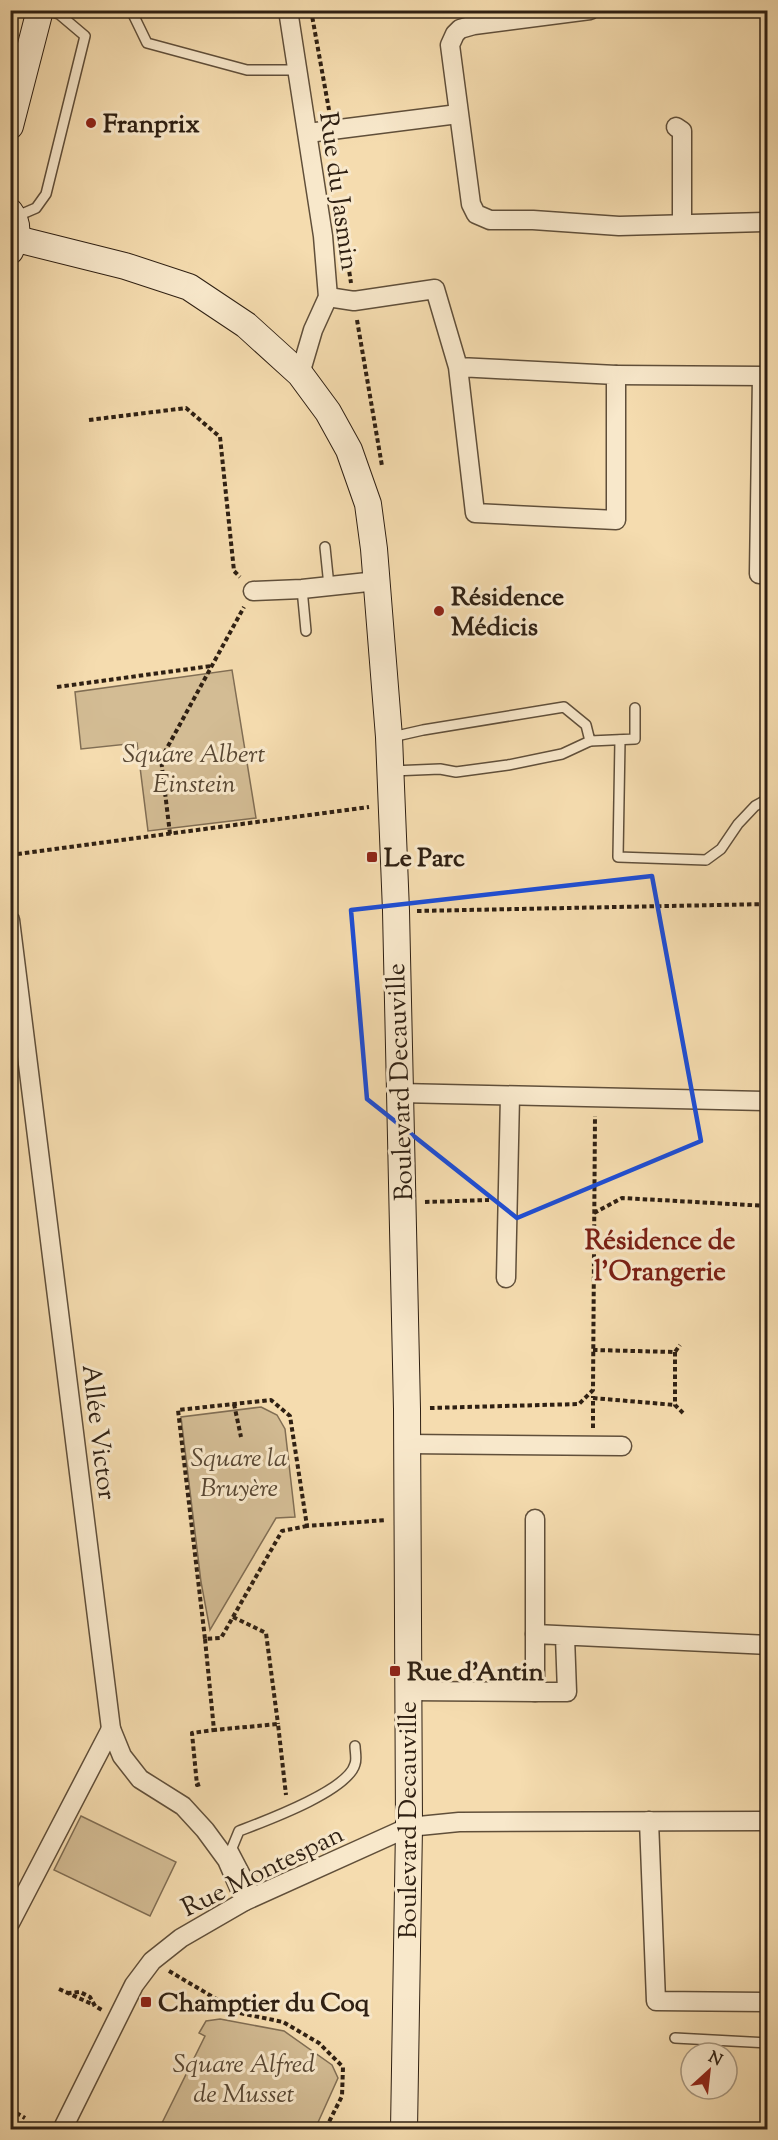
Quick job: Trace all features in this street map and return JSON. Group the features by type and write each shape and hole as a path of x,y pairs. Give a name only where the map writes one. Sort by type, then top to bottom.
{"street":[{"path":"10,126 40,10"},
{"name":"Rue du Jasmin","path":"288,10 308,133 328,297 313,330 300,374"},
{"path":"590,10 474,25 460,29 455,34 450,45 458,114 471,204 476,214 490,220 533,220 619,226 768,222"},
{"path":"308,133 458,114"},
{"path":"676,128 682,131 682,223"},
{"name":"Boulevard Decauville","path":"13,230 189,287 246,325 300,374 328,412 349,450 368,504 389,737 396,911 408,1519 409,1827 404,2130"},
{"path":"328,297 354,301 435,289 458,367 475,513 616,520 616,375"},
{"path":"458,367 616,375 765,376 759,574 768,574"},
{"path":"253,591 302,589 376,581"},
{"name":"Allée Victor","path":"10,920 111,1729 122,1756 140,1779 183,1806 205,1830 251,1898"},
{"path":"400,1094 768,1101"},
{"path":"506,1278 510,1096"},
{"path":"407,1444 622,1446"},
{"path":"535,1520 535,1692"},
{"path":"535,1634 768,1645"},
{"path":"408,1690 567,1692 565,1636"},
{"path":"10,1923 111,1729"},
{"path":"649,1821 656,2001 768,2001"},
{"path":"409,1827 459,1822 768,1821"},
{"name":"Rue Montespan","path":"62,2130 134,1985 152,1961 181,1938 251,1898 409,1827"}],"lane":[{"path":"13,230 36,208 46,194 85,36 59,14 45,10"},
{"path":"131,10 147,43 247,70 297,70"},
{"path":"325,547 329,586"},
{"path":"302,589 306,631"},
{"path":"389,737 564,707 586,725 590,741"},
{"path":"390,771 440,769 456,772 508,765 562,753 590,741 635,739 634,708"},
{"path":"620,740 618,857 706,860 721,849 754,806 768,799"},
{"path":"251,1898 232,1848 239,1831 288,1811 344,1782 355,1765 355,1746"},
{"path":"675,2038 768,2043"}],"path":[{"path":"311,10 330,113 329,130"},
{"path":"347,256 382,467"},
{"path":"89,420 186,408 220,437 234,571 253,591 161,759 170,834"},
{"path":"57,687 212,666"},
{"path":"10,855 391,804"},
{"path":"396,911 768,904"},
{"path":"593,1446 595,1098"},
{"path":"594,1213 622,1198 768,1206"},
{"path":"402,1202 508,1200"},
{"path":"675,1405 675,1352 680,1345"},
{"path":"593,1350 675,1352"},
{"path":"407,1409 579,1404 593,1390"},
{"path":"593,1398 675,1405 683,1413"},
{"path":"214,1730 178,1410 271,1400 290,1416 307,1526"},
{"path":"234,1404 241,1437"},
{"path":"205,1639 221,1638 282,1531 307,1526 408,1519"},
{"path":"233,1617 266,1634 288,1811"},
{"path":"200,1784 197,1785 192,1732 278,1724"},
{"path":"152,1961 240,2013 283,2022 319,2043 343,2067 342,2096 325,2130"},
{"path":"59,1989 108,2013"},
{"path":"10,2109 26,2118"}],"highlighted area":[{"path":"652,876 701,1141 517,1218 367,1099 351,910"}],"green space":[{"name":"Square Albert Einstein","path":"232,670 256,818 148,831 137,743 81,749 75,692"},
{"name":"Square la Bruyère","path":"261,1407 277,1415 285,1429 295,1517 276,1518 210,1630 201,1582 181,1417"},
{"path":"81,1816 176,1862 150,1916 54,1870"},
{"name":"Square Alfred de Musset","path":"220,2019 284,2031 332,2065 338,2078 315,2129 159,2129 205,2036 199,2033 206,2021"}],"place":[{"name":"Franprix","path":"91,123"},
{"name":"Résidence Médicis","path":"439,611"},
{"name":"Le Parc","path":"372,857"},
{"name":"Rue d'Antin","path":"395,1671"},
{"name":"Champtier du Coq","path":"146,2002"}],"district":[{"name":"Résidence de l'Orangerie","path":"660,1256"}]}
